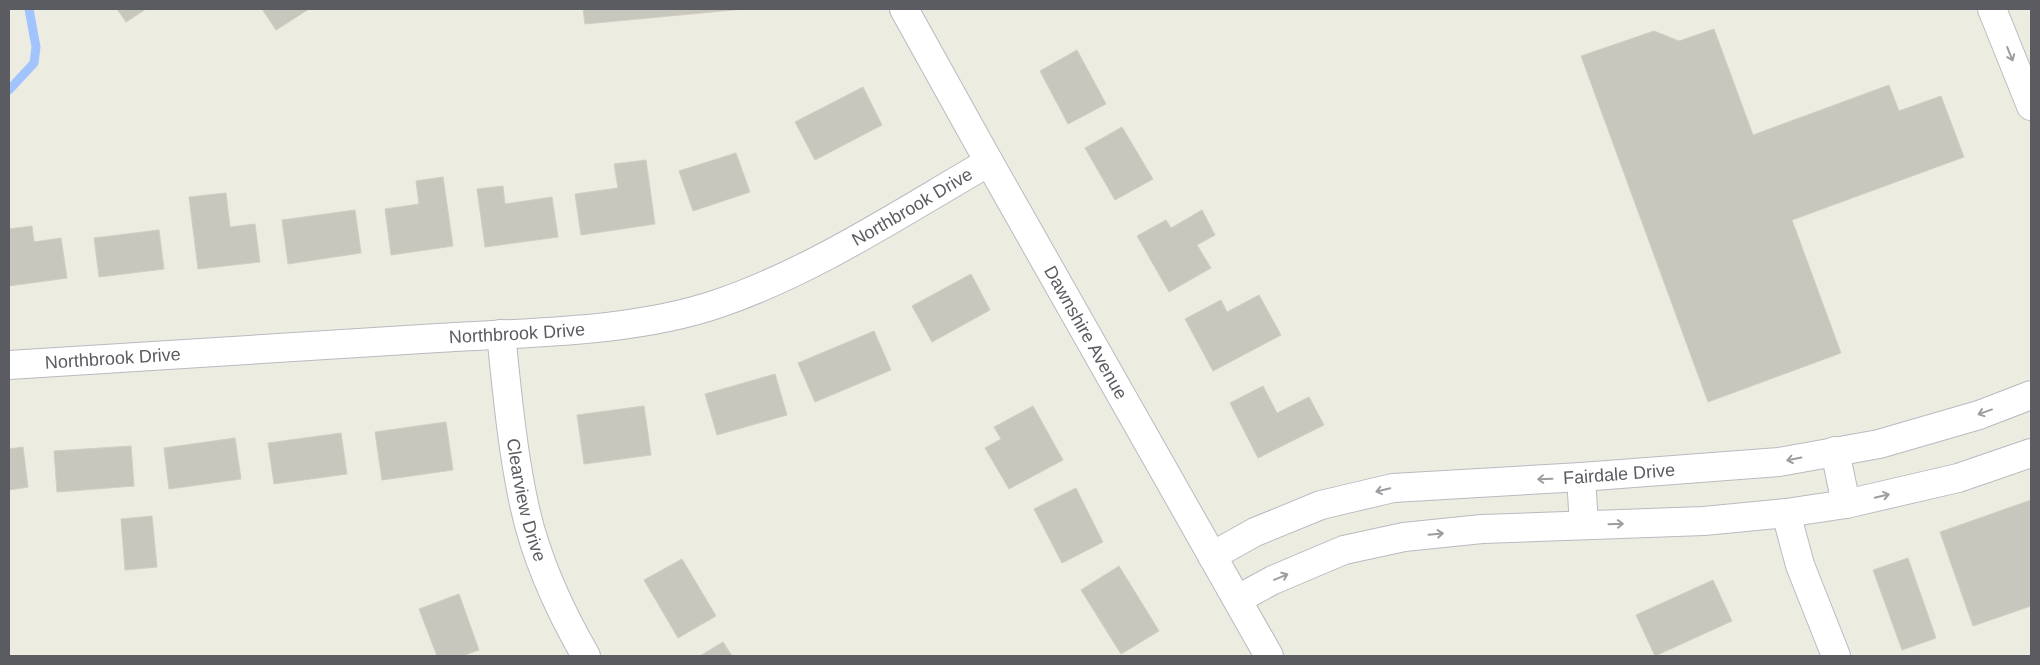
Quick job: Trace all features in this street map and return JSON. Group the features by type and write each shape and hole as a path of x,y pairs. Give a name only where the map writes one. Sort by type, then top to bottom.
{"street":[{"name":"Dawnshire Avenue","path":"904,9 1269,656"},
{"path":"1992,9 2031,106"},
{"name":"Northbrook Drive","path":"9,365 502,334 618,326 651,321 714,305 745,294 826,256 989,162"},
{"name":"Clearview Drive","path":"502,334 513,440 524,506 544,569 586,656"},
{"name":"Fairdale Drive","path":"1212,556 1255,532 1321,506 1393,488 1581,477 1780,462 1879,444 1979,414 2031,395"},
{"path":"1835,451 1846,504"},
{"path":"1238,599 1273,580 1344,550 1404,537 1482,529 1704,521 1786,513 1846,504 1958,478 2031,453"},
{"path":"1581,477 1584,525"},
{"path":"1786,513 1800,565 1836,656"}],"building":[{"path":"117,9 146,9 126,22"},
{"path":"262,9 309,9 276,30"},
{"path":"583,9 744,9 585,24"},
{"path":"1714,29 1753,135 1889,85 1899,111 1941,96 1964,157 1792,220 1841,353 1708,402 1581,56 1654,31 1679,41"},
{"path":"1077,50 1106,104 1068,124 1040,71"},
{"path":"863,87 882,125 815,160 795,122"},
{"path":"1122,127 1153,179 1115,200 1085,148"},
{"path":"736,153 750,192 693,211 679,171"},
{"path":"646,160 655,224 581,235 575,194 618,188 614,164"},
{"path":"443,177 453,246 391,255 385,209 419,204 416,181"},
{"path":"503,186 505,204 552,197 558,237 485,247 477,189"},
{"path":"226,193 230,227 255,224 260,262 198,269 189,197"},
{"path":"355,210 361,253 288,264 282,220"},
{"path":"1202,210 1215,235 1197,245 1211,268 1169,292 1137,236 1166,220 1171,228"},
{"path":"32,226 34,242 61,238 67,278 9,286 9,229"},
{"path":"159,230 164,269 99,277 94,238"},
{"path":"971,274 990,310 932,342 912,306"},
{"path":"1259,295 1281,335 1213,371 1185,319 1221,300 1227,312"},
{"path":"874,331 891,370 815,402 798,363"},
{"path":"775,374 787,415 717,435 705,394"},
{"path":"1263,386 1277,413 1309,397 1324,425 1258,458 1230,403"},
{"path":"644,406 651,455 584,464 577,415"},
{"path":"1033,406 1063,460 1009,489 985,448 1001,439 994,427"},
{"path":"446,422 453,470 382,480 375,432"},
{"path":"341,433 347,474 274,484 268,443"},
{"path":"235,438 241,479 169,489 164,448"},
{"path":"131,446 134,486 57,492 54,451"},
{"path":"23,447 28,487 9,490 9,449"},
{"path":"1076,488 1103,542 1062,563 1034,509"},
{"path":"2031,500 2031,606 1973,626 1940,532"},
{"path":"152,516 157,567 125,570 121,519"},
{"path":"1908,558 1936,638 1902,650 1873,570"},
{"path":"682,559 716,616 678,638 644,580"},
{"path":"1119,566 1159,631 1121,654 1081,590"},
{"path":"1713,580 1732,621 1655,656 1636,615"},
{"path":"459,594 479,650 462,656 437,656 419,609"},
{"path":"723,642 732,656 700,656"}],"waterway":[{"path":"9,90 34,63 36,47 29,9"}]}
